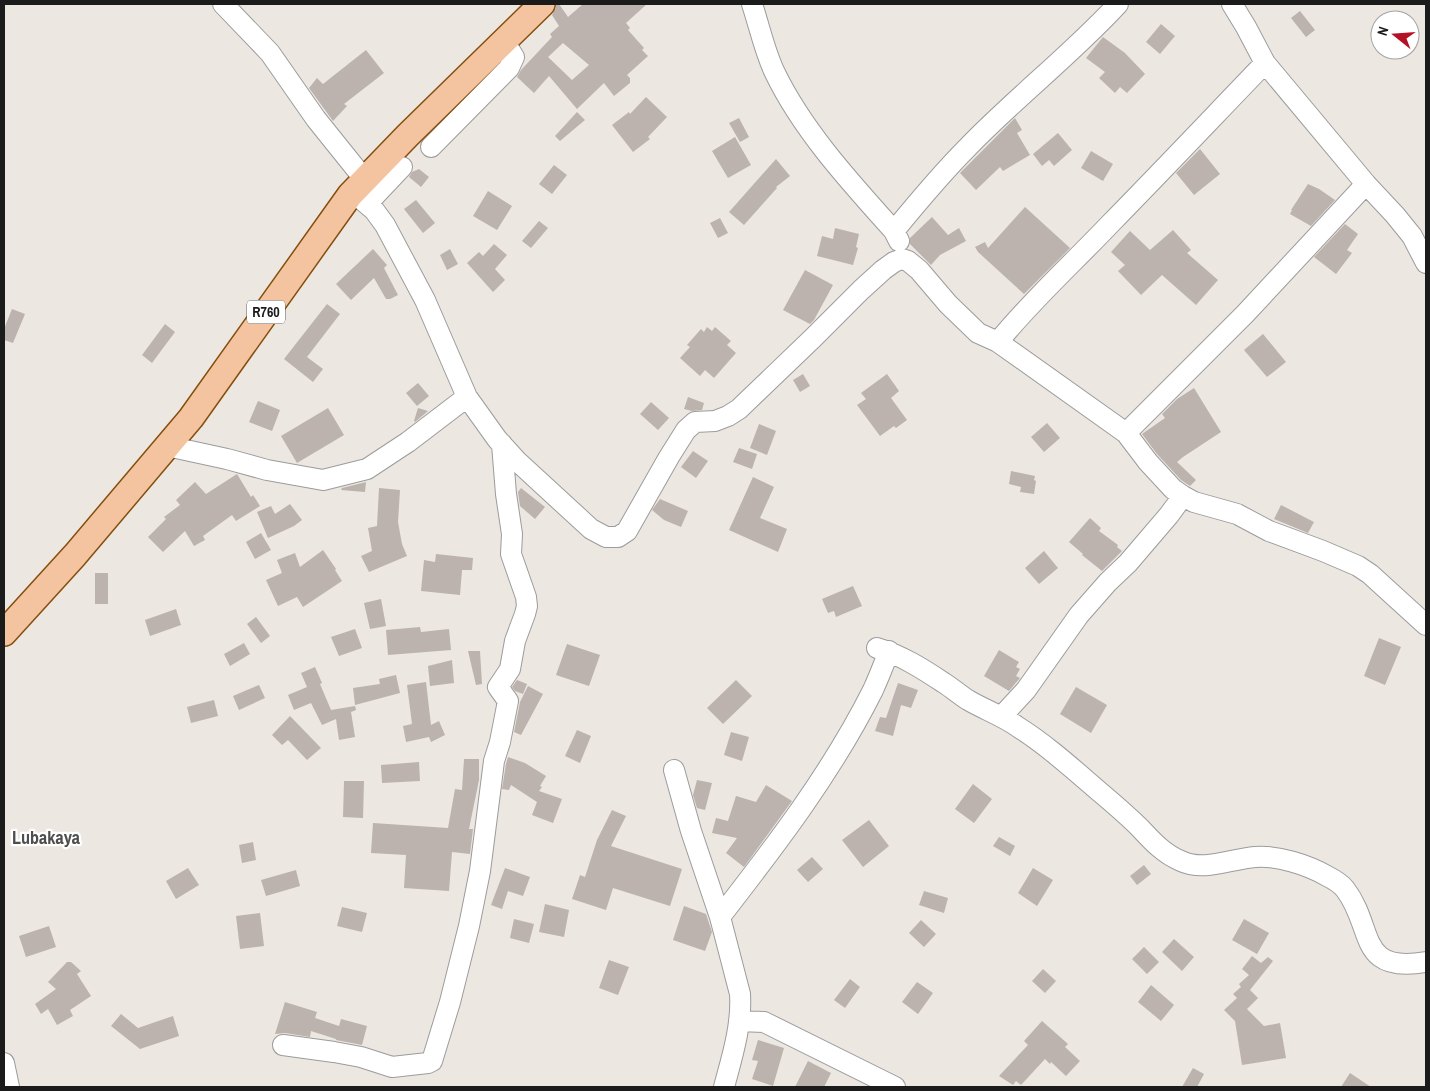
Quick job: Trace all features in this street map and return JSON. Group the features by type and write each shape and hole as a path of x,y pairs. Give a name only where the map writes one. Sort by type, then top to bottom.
{"main road":[{"name":"R760","path":"4,634 81,548 191,418 361,193 504,41 542,4"}],"street":[{"path":"223,4 270,53 316,118 361,193 385,225 425,300 467,398 516,460 591,529 606,537 618,537 627,531 669,456 686,430 695,422 714,421 728,416 739,409 861,290 894,262 908,261"},
{"path":"752,4 774,71 791,102 845,175 894,231 908,261 919,270 971,327 978,333 998,342 1126,433 1148,462 1173,489 1183,496 1194,502 1237,514 1269,531 1358,566 1370,574 1426,625"},
{"path":"894,231 966,149 1072,50 1118,4"},
{"path":"1232,4 1265,62 1366,184 1412,236 1426,264"},
{"path":"431,147 509,68 514,57 504,41"},
{"path":"998,342 1009,328 1265,62"},
{"path":"361,193 402,167"},
{"path":"1126,433 1245,314 1366,184"},
{"path":"167,446 267,470 323,480 366,469 408,442 467,398"},
{"path":"283,1045 334,1052 392,1067 432,1061 461,960 480,871 494,761 500,742 508,701 498,687 510,668 515,641 527,606 526,597 512,554 512,534 506,494 502,444"},
{"path":"1002,716 1026,690 1078,615 1128,563 1183,496"},
{"path":"720,917 770,853 821,780 849,734 873,689 883,649 923,670 968,700 1002,716 1044,745 1119,809 1150,840 1174,858 1184,863 1200,866 1257,857 1273,857 1309,867 1328,876 1344,888 1359,914 1369,943 1381,956 1394,963 1426,962"},
{"path":"674,770 691,831 720,917 740,994 739,1021 724,1087"},
{"path":"739,1021 764,1022 895,1087"},
{"path":"4,1062 9,1087"}],"building":[{"path":"556,4 559,4 568,17 583,4 647,4 626,23 630,28 628,30 644,48 642,50 648,56 627,75 630,78 630,83 614,96 604,83 577,109 549,76 534,93 517,77 521,70 552,37 550,34 559,26 552,15","holes":["563,43 589,65 572,80 548,57"]},
{"path":"1300,11 1315,30 1306,37 1291,18"},
{"path":"1161,24 1175,36 1160,54 1146,42"},
{"path":"1103,37 1125,53 1145,74 1127,93 1120,87 1115,93 1099,78 1105,72 1086,58"},
{"path":"366,50 384,73 344,104 347,106 333,121 309,88 317,78 323,84"},
{"path":"646,97 667,117 648,137 650,139 633,152 612,125 629,112 630,114"},
{"path":"577,112 585,120 560,141 555,136"},
{"path":"739,118 749,137 740,142 729,123"},
{"path":"1015,118 1022,130 1017,133 1030,155 1003,171 1000,167 976,190 960,173"},
{"path":"1058,133 1072,150 1054,166 1049,160 1042,166 1033,154"},
{"path":"735,137 751,165 728,178 712,151"},
{"path":"1200,149 1220,174 1194,195 1176,173"},
{"path":"1091,151 1113,164 1103,181 1081,168"},
{"path":"776,159 790,176 776,187 744,225 729,212"},
{"path":"554,165 567,175 552,194 539,184"},
{"path":"419,169 429,177 421,187 409,177 412,172"},
{"path":"1308,184 1335,200 1311,226 1290,214"},
{"path":"488,191 512,206 497,230 473,216"},
{"path":"416,200 435,223 423,233 404,209"},
{"path":"1025,207 1070,248 1024,294 978,252 975,247 985,242 988,248"},
{"path":"932,217 948,235 959,228 966,241 940,255 931,265 910,244 910,238"},
{"path":"720,218 728,233 718,238 710,223"},
{"path":"539,221 548,228 531,248 522,241"},
{"path":"1345,224 1358,234 1347,250 1352,253 1336,274 1314,257"},
{"path":"835,228 859,234 856,247 858,248 853,265 817,256 822,236 833,239"},
{"path":"1173,230 1191,250 1187,253 1218,280 1196,305 1162,275 1141,295 1118,271 1125,265 1111,252 1130,231 1150,250"},
{"path":"494,244 507,255 495,269 505,280 493,292 467,263 479,252 483,256"},
{"path":"373,249 387,265 384,268 398,295 386,299 374,278 351,300 336,284"},
{"path":"450,249 458,264 447,270 440,255"},
{"path":"805,270 833,285 810,324 783,310"},
{"path":"327,304 340,314 307,357 323,369 313,382 284,359"},
{"path":"12,309 25,314 13,343 4,340 4,329"},
{"path":"165,324 175,332 152,363 142,355"},
{"path":"707,327 712,331 715,327 731,341 727,345 736,353 714,378 705,370 700,376 680,358 690,347 687,345 701,329 704,332"},
{"path":"1263,334 1286,362 1267,377 1244,350"},
{"path":"803,374 810,386 800,392 793,380"},
{"path":"887,374 899,391 891,398 907,420 880,436 857,405 866,399 861,393"},
{"path":"418,383 429,396 417,406 406,393"},
{"path":"1194,388 1221,432 1177,462 1196,480 1190,486 1181,480 1157,454 1142,434 1165,418 1162,414 1177,399"},
{"path":"688,397 704,403 702,410 692,411 684,409"},
{"path":"258,401 280,410 272,431 249,422"},
{"path":"651,402 669,418 658,430 640,414"},
{"path":"328,408 344,435 297,463 281,436"},
{"path":"418,408 428,411 415,422 414,421"},
{"path":"1047,423 1060,438 1044,452 1031,437"},
{"path":"759,424 776,431 767,455 750,448"},
{"path":"739,448 757,454 752,469 733,462"},
{"path":"693,451 708,461 696,478 681,467"},
{"path":"1011,471 1035,476 1034,494 1020,492 1021,487 1009,484"},
{"path":"237,474 251,497 253,495 260,506 236,521 232,515 203,536 205,540 194,546 185,531 163,552 148,537 166,519 164,517 180,505 176,500 195,482 206,494"},
{"path":"753,477 774,487 760,518 787,529 778,552 729,530"},
{"path":"366,482 365,492 341,490 342,488"},
{"path":"379,488 400,490 398,522 402,544 407,556 369,572 361,556 372,551 368,528 377,526"},
{"path":"521,488 545,507 535,519 520,506 518,492"},
{"path":"660,499 688,511 681,527 664,520 652,510"},
{"path":"290,504 302,520 294,526 268,538 257,512 271,506 275,514"},
{"path":"1281,505 1314,522 1308,533 1274,519"},
{"path":"1090,518 1101,528 1099,531 1118,545 1117,547 1122,551 1102,571 1069,542"},
{"path":"261,533 271,550 255,559 246,542"},
{"path":"323,550 342,581 303,607 297,597 278,606 266,580 282,573 277,560 295,553 300,567"},
{"path":"1044,551 1058,568 1039,584 1025,568"},
{"path":"436,554 473,558 472,570 462,570 460,595 421,591 424,560 435,562"},
{"path":"95,573 108,573 108,604 95,604"},
{"path":"853,586 862,606 836,617 834,611 828,613 822,599"},
{"path":"381,599 386,626 370,629 364,603"},
{"path":"176,609 181,625 150,636 145,620"},
{"path":"256,617 270,636 261,643 247,624"},
{"path":"420,627 421,632 449,629 451,650 388,655 386,630"},
{"path":"355,629 362,648 339,656 331,637"},
{"path":"1379,638 1401,647 1385,685 1364,676"},
{"path":"244,643 250,654 230,666 224,654"},
{"path":"567,644 600,655 589,686 556,675"},
{"path":"999,650 1019,662 1016,667 1020,669 1016,676 1020,678 1009,691 984,676"},
{"path":"468,651 480,651 482,684 476,685"},
{"path":"452,660 454,683 430,686 428,666"},
{"path":"315,667 331,710 355,706 356,710 351,712 355,737 339,740 336,719 322,725 311,703 294,710 288,695 307,687 301,673"},
{"path":"396,675 400,693 355,705 353,688 380,684 379,679"},
{"path":"517,680 527,684 523,694 515,691 512,687"},
{"path":"736,680 752,696 723,724 707,708"},
{"path":"426,682 431,725 439,721 445,735 431,742 429,737 406,742 403,726 412,724 407,685"},
{"path":"898,683 918,690 911,708 901,705 893,736 875,731 880,717 886,718"},
{"path":"259,685 265,698 239,710 233,696"},
{"path":"528,686 543,694 521,735 514,732 520,702"},
{"path":"1076,687 1107,705 1091,733 1060,714"},
{"path":"214,700 218,716 191,723 187,707"},
{"path":"290,716 321,748 307,760 288,740 282,745 272,735"},
{"path":"577,730 591,736 580,763 565,756"},
{"path":"731,732 749,737 742,761 724,755"},
{"path":"508,757 525,763 546,776 539,791 562,799 553,823 532,815 537,802 511,785 509,790 502,789"},
{"path":"464,759 479,759 479,780 469,829 473,829 470,854 452,852 449,891 404,888 406,855 371,853 373,823 448,828 455,789 462,790"},
{"path":"419,762 420,781 382,783 381,765"},
{"path":"697,780 712,783 705,810 697,808 693,795"},
{"path":"344,781 364,781 363,818 343,817"},
{"path":"973,784 992,799 974,823 955,809"},
{"path":"766,785 792,801 744,867 726,853 737,838 712,833 716,818 728,821 736,796 756,802"},
{"path":"612,810 626,816 611,846 682,869 670,906 613,888 606,910 572,899 580,875 585,877 597,840"},
{"path":"869,820 889,846 863,867 842,840"},
{"path":"999,837 1015,846 1010,856 993,846"},
{"path":"253,842 256,860 242,863 239,845"},
{"path":"812,857 823,869 808,882 797,870"},
{"path":"1144,865 1151,874 1137,885 1130,876"},
{"path":"188,868 199,885 176,899 166,881"},
{"path":"505,868 530,877 523,896 508,891 502,909 491,905"},
{"path":"1033,868 1053,880 1037,906 1018,893"},
{"path":"296,870 300,886 266,896 261,880"},
{"path":"924,891 948,898 944,913 919,905"},
{"path":"545,904 569,910 564,937 539,932"},
{"path":"684,906 706,914 712,932 705,951 673,940"},
{"path":"342,907 367,913 362,932 337,926"},
{"path":"260,913 264,946 240,949 236,916"},
{"path":"514,919 534,924 529,943 510,938"},
{"path":"1244,919 1269,933 1257,954 1232,940"},
{"path":"921,920 936,934 924,947 909,933"},
{"path":"49,926 56,947 26,957 19,936"},
{"path":"1174,939 1194,957 1182,971 1162,952"},
{"path":"1144,947 1159,962 1147,974 1132,959"},
{"path":"1252,956 1261,963 1268,957 1273,961 1250,990 1258,998 1247,1009 1264,1026 1280,1023 1286,1058 1242,1065 1235,1021 1224,1010 1237,998 1233,994 1241,987 1239,984 1249,975 1242,969"},
{"path":"609,960 629,967 618,995 599,988"},
{"path":"67,962 71,962 81,971 77,974 91,996 70,1010 73,1016 57,1025 48,1009 41,1014 35,1004 56,989 48,982"},
{"path":"1043,969 1056,981 1045,993 1032,981"},
{"path":"850,979 860,987 845,1008 834,1000"},
{"path":"917,982 933,993 918,1014 902,1002"},
{"path":"1151,985 1174,1005 1161,1021 1138,1002"},
{"path":"285,1002 317,1012 315,1018 339,1026 341,1019 367,1026 362,1045 336,1040 311,1031 310,1037 285,1033 275,1034"},
{"path":"121,1014 138,1028 173,1016 179,1036 140,1049 111,1026"},
{"path":"1042,1021 1068,1044 1065,1047 1080,1061 1066,1076 1045,1059 1021,1085 1016,1081 1013,1085 999,1076 1028,1045 1024,1041"},
{"path":"758,1040 784,1048 773,1086 752,1079 758,1061 752,1060"},
{"path":"808,1061 831,1073 824,1087 795,1087"},
{"path":"1193,1068 1204,1074 1197,1087 1182,1087"},
{"path":"1350,1073 1371,1087 1341,1087"}],"district":[{"name":"Lubakaya","path":"46,837"}]}
